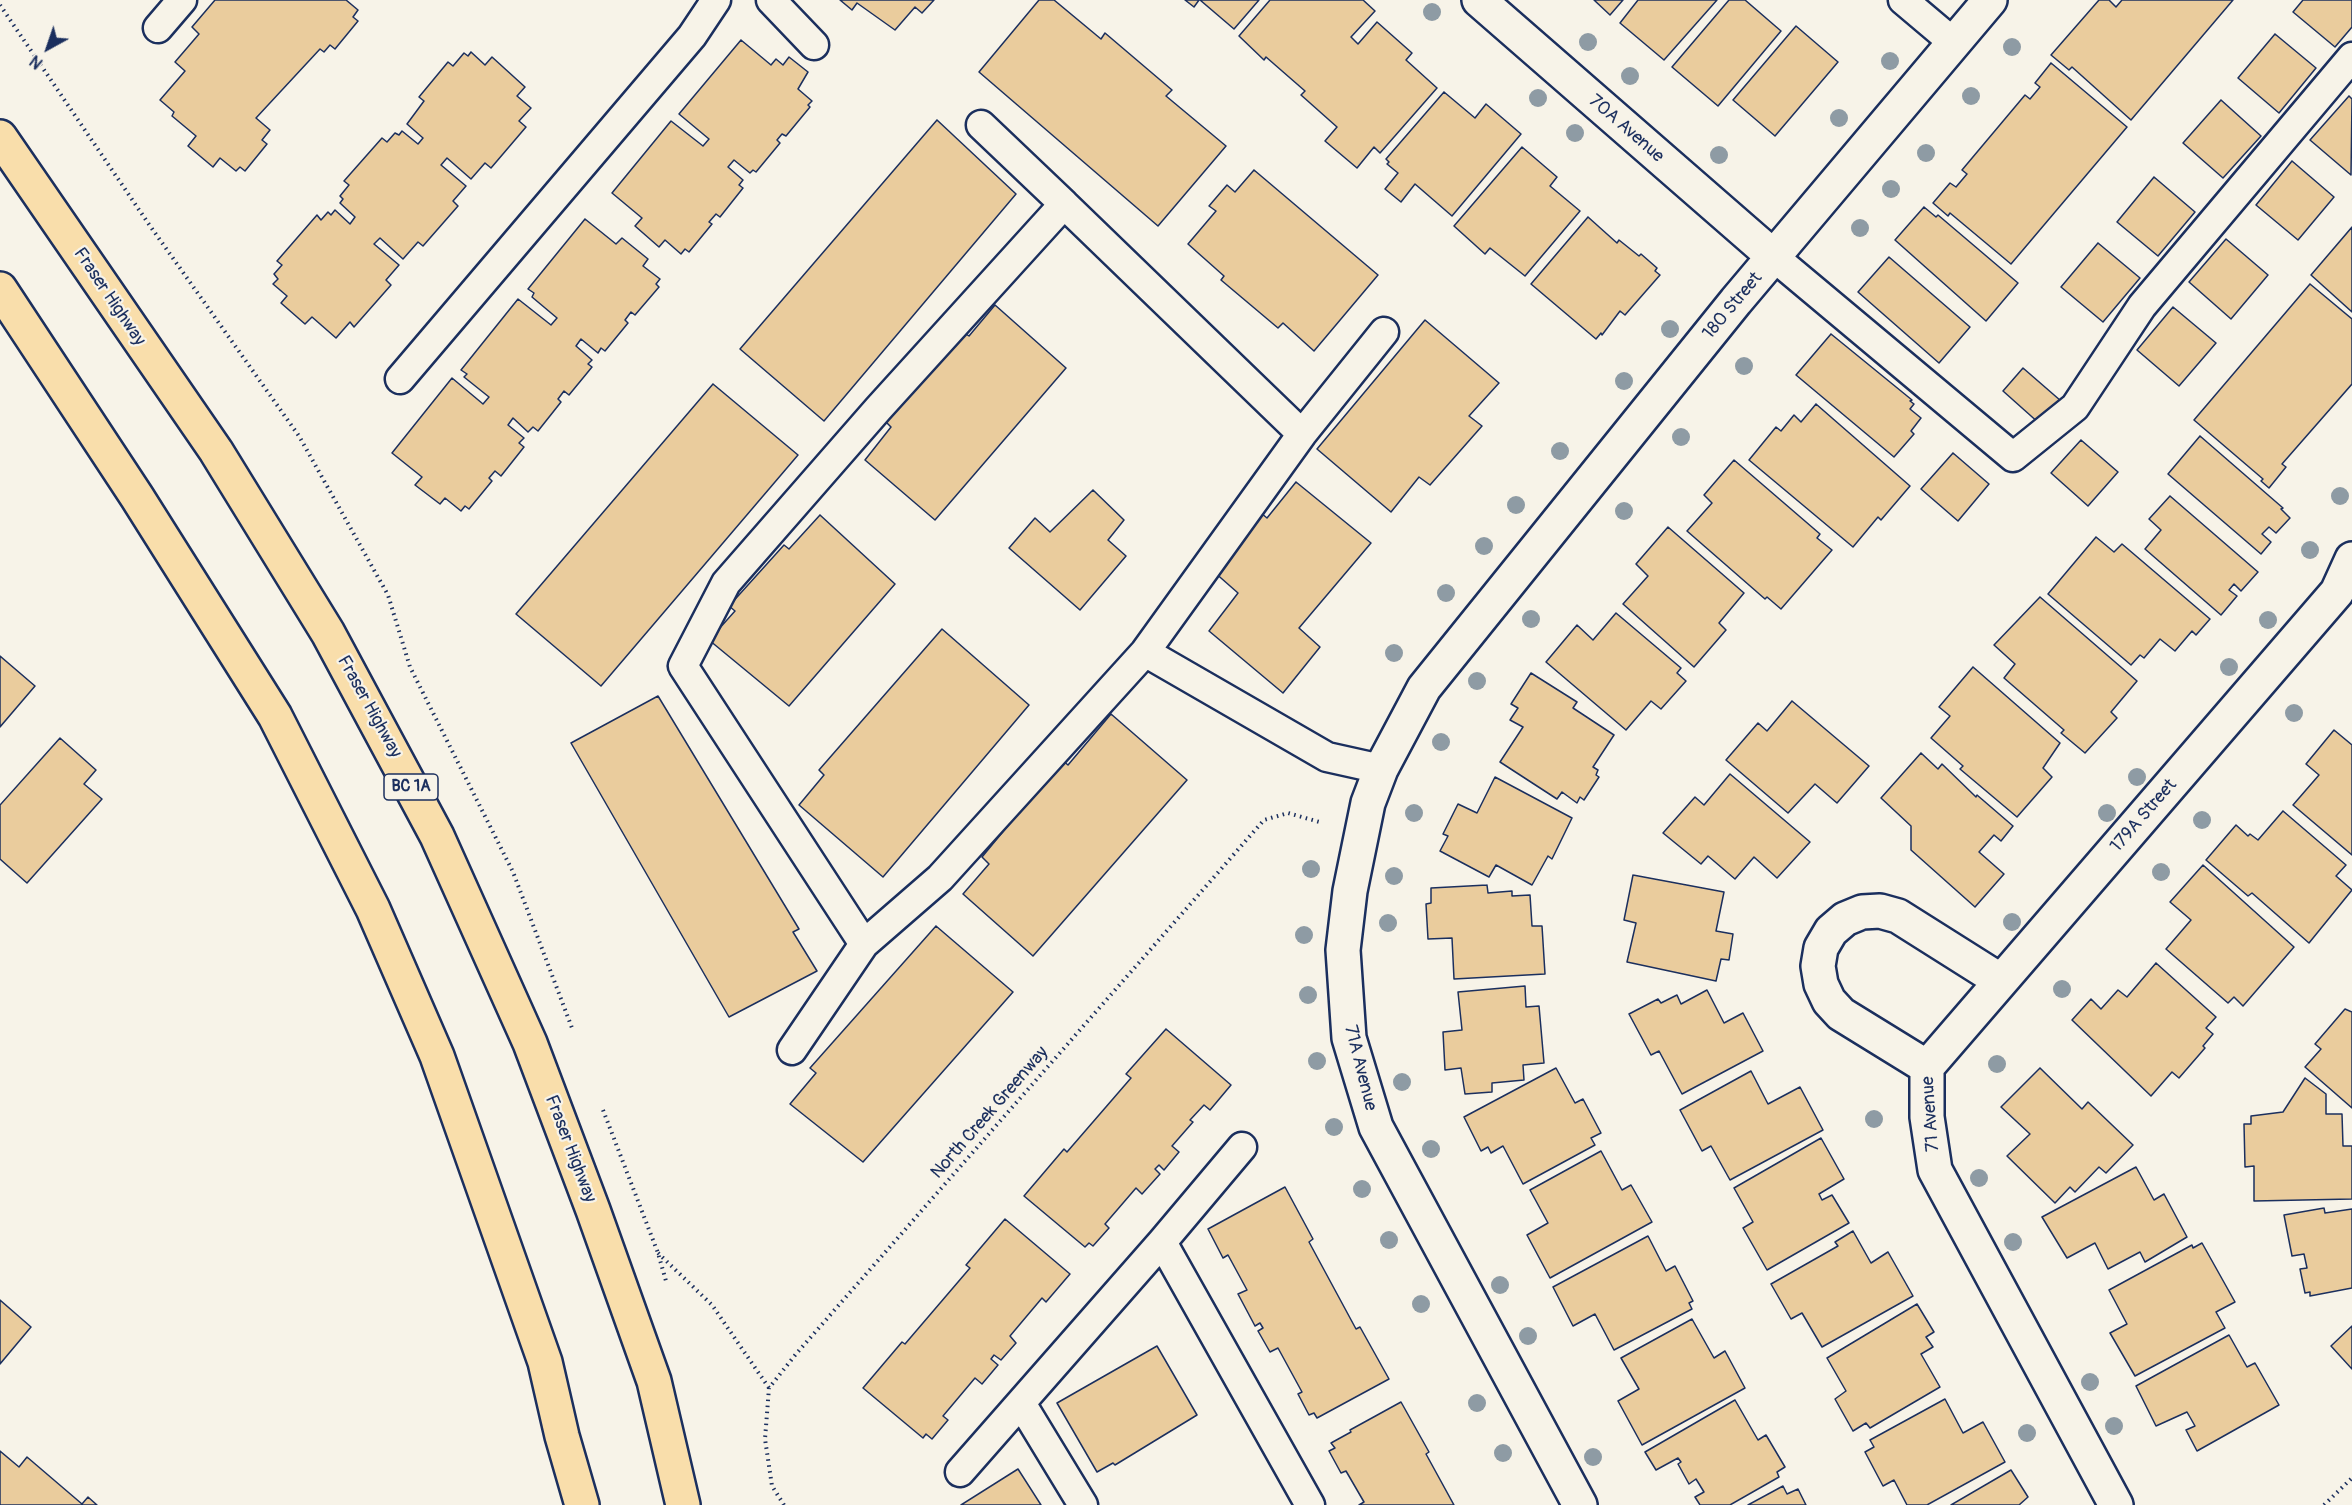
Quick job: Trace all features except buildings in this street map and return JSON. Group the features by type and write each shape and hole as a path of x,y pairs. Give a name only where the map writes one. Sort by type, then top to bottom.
{"main road":[{"name":"Fraser Highway","path":"0,136 216,451 328,633 437,836 530,1043 593,1210 654,1382 683,1505"},
{"path":"0,289 143,507 275,716 373,909 437,1056 545,1362 562,1436 582,1505"}],"street":[{"name":"70A Avenue","path":"1479,0 1774,257"},
{"name":"180 Street","path":"1483,617 1774,257 1990,0"},
{"name":"179A Street","path":"1927,1067 2337,592 2352,559"},
{"name":"71A Avenue","path":"1483,617 1424,688 1380,769 1360,836 1343,950 1349,1038 1376,1127 1580,1505"},
{"name":"71 Avenue","path":"2001,981 1898,916 1880,911 1862,912 1845,919 1831,931 1821,948 1818,966 1821,984 1829,1001 1841,1014 1927,1067 1927,1117 1935,1170 2116,1505"}],"lane":[{"path":"158,28 182,0"},
{"path":"400,379 692,36 716,0"},
{"path":"771,0 814,45"},
{"path":"1903,0 1954,43"},
{"path":"1774,257 2013,458 2075,407 2142,306 2352,57"},
{"path":"981,125 1302,434"},
{"path":"864,944 683,666 726,583 878,409 1064,204"},
{"path":"792,1050 864,944 940,878 1144,652 1302,434 1384,332"},
{"path":"1144,652 1327,757 1380,769"},
{"path":"960,1472 1162,1242 1242,1146"},
{"path":"1162,1242 1310,1505"},
{"path":"1021,1403 1083,1505"}],"path":[{"name":"North Creek Greenway","path":"769,1388 796,1354 1264,820 1288,813 1326,824"},
{"path":"658,1253 712,1305 769,1388 765,1438 772,1486 784,1505"},
{"path":"2324,1505 2352,1478"}]}
